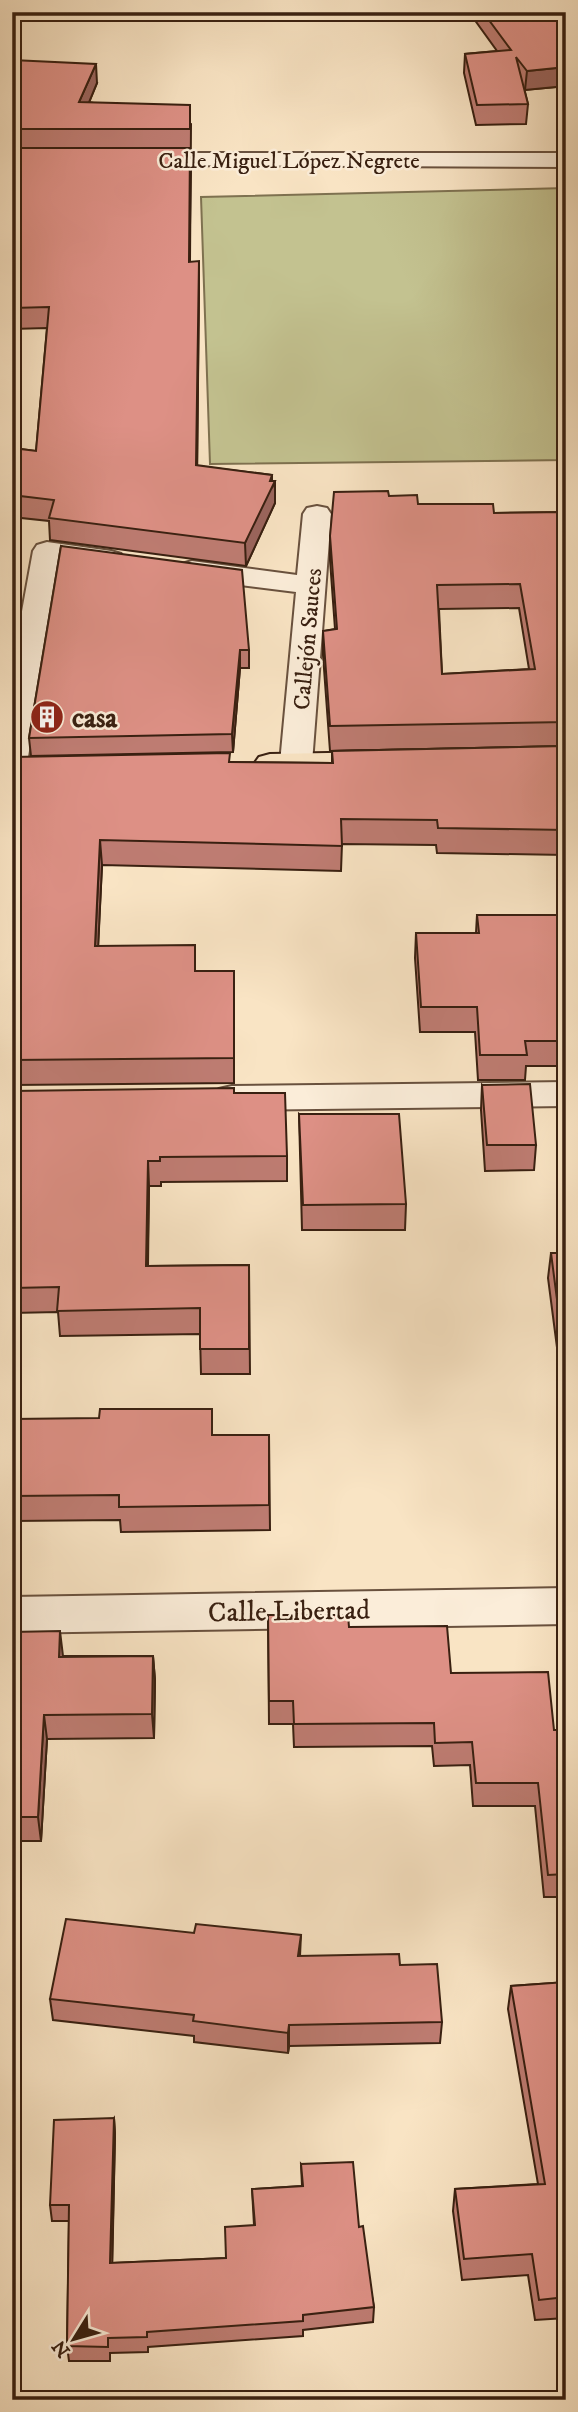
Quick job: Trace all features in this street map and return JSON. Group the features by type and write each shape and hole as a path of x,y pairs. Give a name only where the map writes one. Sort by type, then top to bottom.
{"main road":[{"path":"242,764 417,761"}],"street":[{"name":"Calle Miguel López Negrete","path":"118,160 566,160"},
{"name":"Callejón Sauces","path":"296,763 317,514"},
{"path":"21,765 47,551 311,585"},
{"path":"192,1098 566,1094"},
{"name":"Calle Libertad","path":"12,1615 566,1606"}],"shaded area":[{"path":"566,188 566,460 210,464 201,197"}],"building":[{"path":"483,12 566,12 566,67 527,71 516,57 528,104 477,105 465,54 511,50"},
{"path":"12,60 96,64 79,102 190,105 190,129 12,129"},
{"path":"12,148 190,148 189,262 199,261 196,465 272,475 270,481 275,481 245,543 49,518 54,500 12,495 12,448 36,451 49,307 12,308"},
{"path":"388,491 389,496 417,495 418,504 493,504 494,513 566,512 566,722 330,726 323,631 337,629 330,536 334,492","holes":["520,584 535,669 442,674 437,585"]},
{"path":"61,546 242,570 249,650 240,650 232,734 29,738"},
{"path":"566,746 566,830 438,828 437,820 341,819 342,846 100,840 95,946 195,945 195,971 234,971 234,1058 12,1060 12,757 230,753 229,762 333,763 332,751"},
{"path":"477,915 566,915 566,1041 525,1041 527,1055 480,1055 477,1007 421,1007 416,933 479,933"},
{"path":"530,1084 536,1145 487,1145 482,1085"},
{"path":"234,1088 234,1093 285,1093 287,1156 160,1157 160,1161 148,1161 146,1266 249,1265 249,1349 200,1349 200,1308 57,1311 59,1287 12,1288 12,1091"},
{"path":"299,1114 399,1114 406,1204 303,1205"},
{"path":"551,1253 566,1253 566,1369"},
{"path":"100,1409 212,1409 212,1435 269,1435 269,1505 119,1507 119,1495 12,1496 12,1419 99,1418"},
{"path":"268,1615 348,1615 349,1627 447,1626 451,1673 548,1672 554,1730 566,1730 566,1874 548,1875 538,1783 476,1783 472,1742 435,1743 434,1723 294,1724 293,1701 269,1701"},
{"path":"60,1631 59,1657 153,1656 152,1714 44,1715 38,1817 12,1817 12,1632"},
{"path":"66,1919 194,1933 196,1924 301,1935 298,1956 399,1954 400,1965 437,1964 442,2022 289,2025 288,2033 193,2021 194,2015 50,1999"},
{"path":"566,1982 566,2297 539,2300 532,2254 464,2259 455,2189 545,2184 511,1986"},
{"path":"114,2118 110,2263 226,2258 225,2227 255,2225 252,2189 303,2186 301,2164 353,2162 359,2227 363,2226 374,2307 303,2315 303,2321 147,2332 147,2337 108,2338 108,2347 67,2346 69,2205 50,2205 54,2120"}],"place":[{"name":"casa","path":"47,717"}]}
